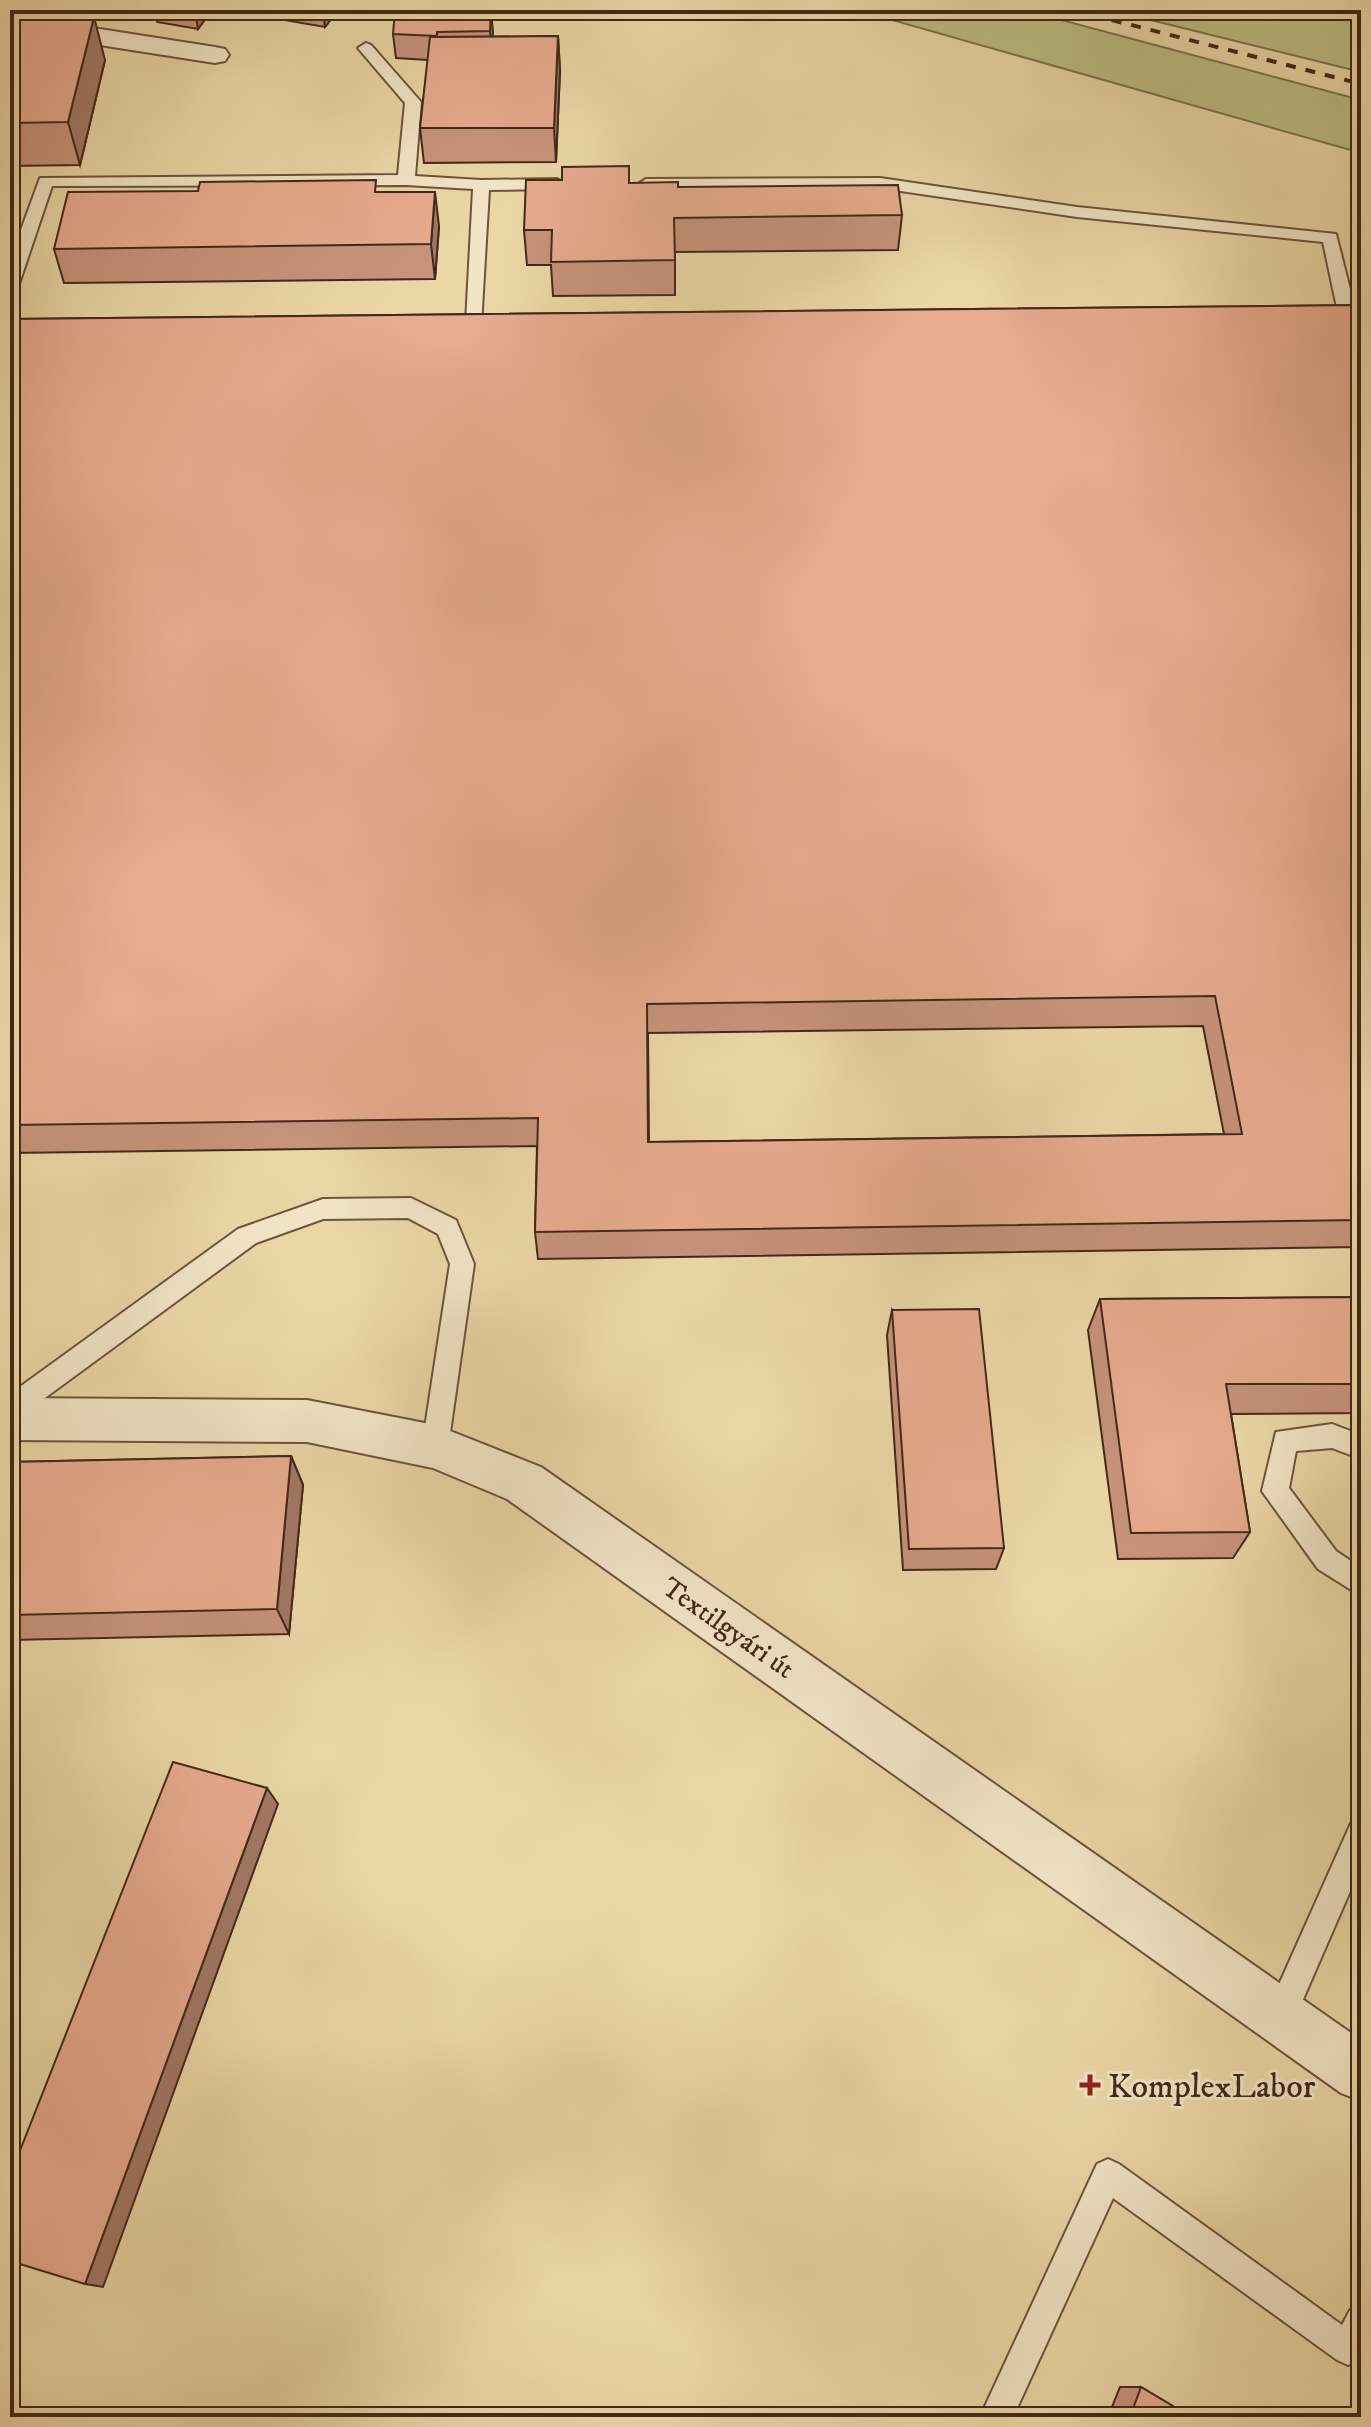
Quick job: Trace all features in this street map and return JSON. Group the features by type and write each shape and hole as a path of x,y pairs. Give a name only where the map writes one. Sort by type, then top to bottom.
{"street":[{"path":"10,23 215,55"},
{"name":"Textilgyári út","path":"10,1419 307,1421 399,1437 435,1447 524,1483 1361,2073"}],"lane":[{"path":"366,48 413,102 406,180"},
{"path":"10,284 46,181 406,180 481,185 577,184"},
{"path":"624,184 880,183 1077,212 1330,238 1347,317"},
{"path":"476,322 481,185"},
{"path":"10,1409 247,1236 323,1209 411,1208 447,1227 462,1264 435,1447"},
{"path":"1361,1447 1332,1436 1285,1440 1275,1491 1327,1560 1361,1583"},
{"path":"1280,2016 1361,1833"},
{"path":"996,2417 1108,2175 1348,2349 1361,2321"}],"path":[{"path":"1320,10 1361,22"}],"green space":[{"path":"857,10 1024,10 1361,100 1361,153"},
{"path":"1110,10 1361,10 1361,72"}],"building":[{"path":"157,10 200,10 196,16"},
{"path":"296,10 326,10 323,14"},
{"path":"395,10 491,10 490,31 437,32 437,36 393,34"},
{"path":"94,17 68,122 10,123 10,18"},
{"path":"558,36 554,128 420,128 430,37"},
{"path":"629,166 629,183 678,182 678,187 898,185 902,215 674,218 675,260 551,262 552,230 524,230 526,180 562,180 562,167"},
{"path":"376,180 375,192 435,192 431,244 54,249 68,192 198,191 200,182"},
{"path":"1361,305 1361,1024 1356,1025 1361,1044 1361,1220 535,1232 538,1118 10,1125 10,319","holes":["1215,996 1242,1134 648,1142 647,1004"]},
{"path":"1361,1297 1361,1384 1226,1384 1250,1532 1131,1533 1100,1299"},
{"path":"979,1309 1004,1548 909,1549 892,1310"},
{"path":"291,1456 277,1609 10,1615 10,1462"},
{"path":"173,1762 267,1788 85,2284 10,2261 10,2176"},
{"path":"1141,2387 1191,2417 1130,2417"}],"railway":[{"path":"1073,10 1361,84"}],"place":[{"name":"KomplexLabor","path":"1090,2085"}]}
